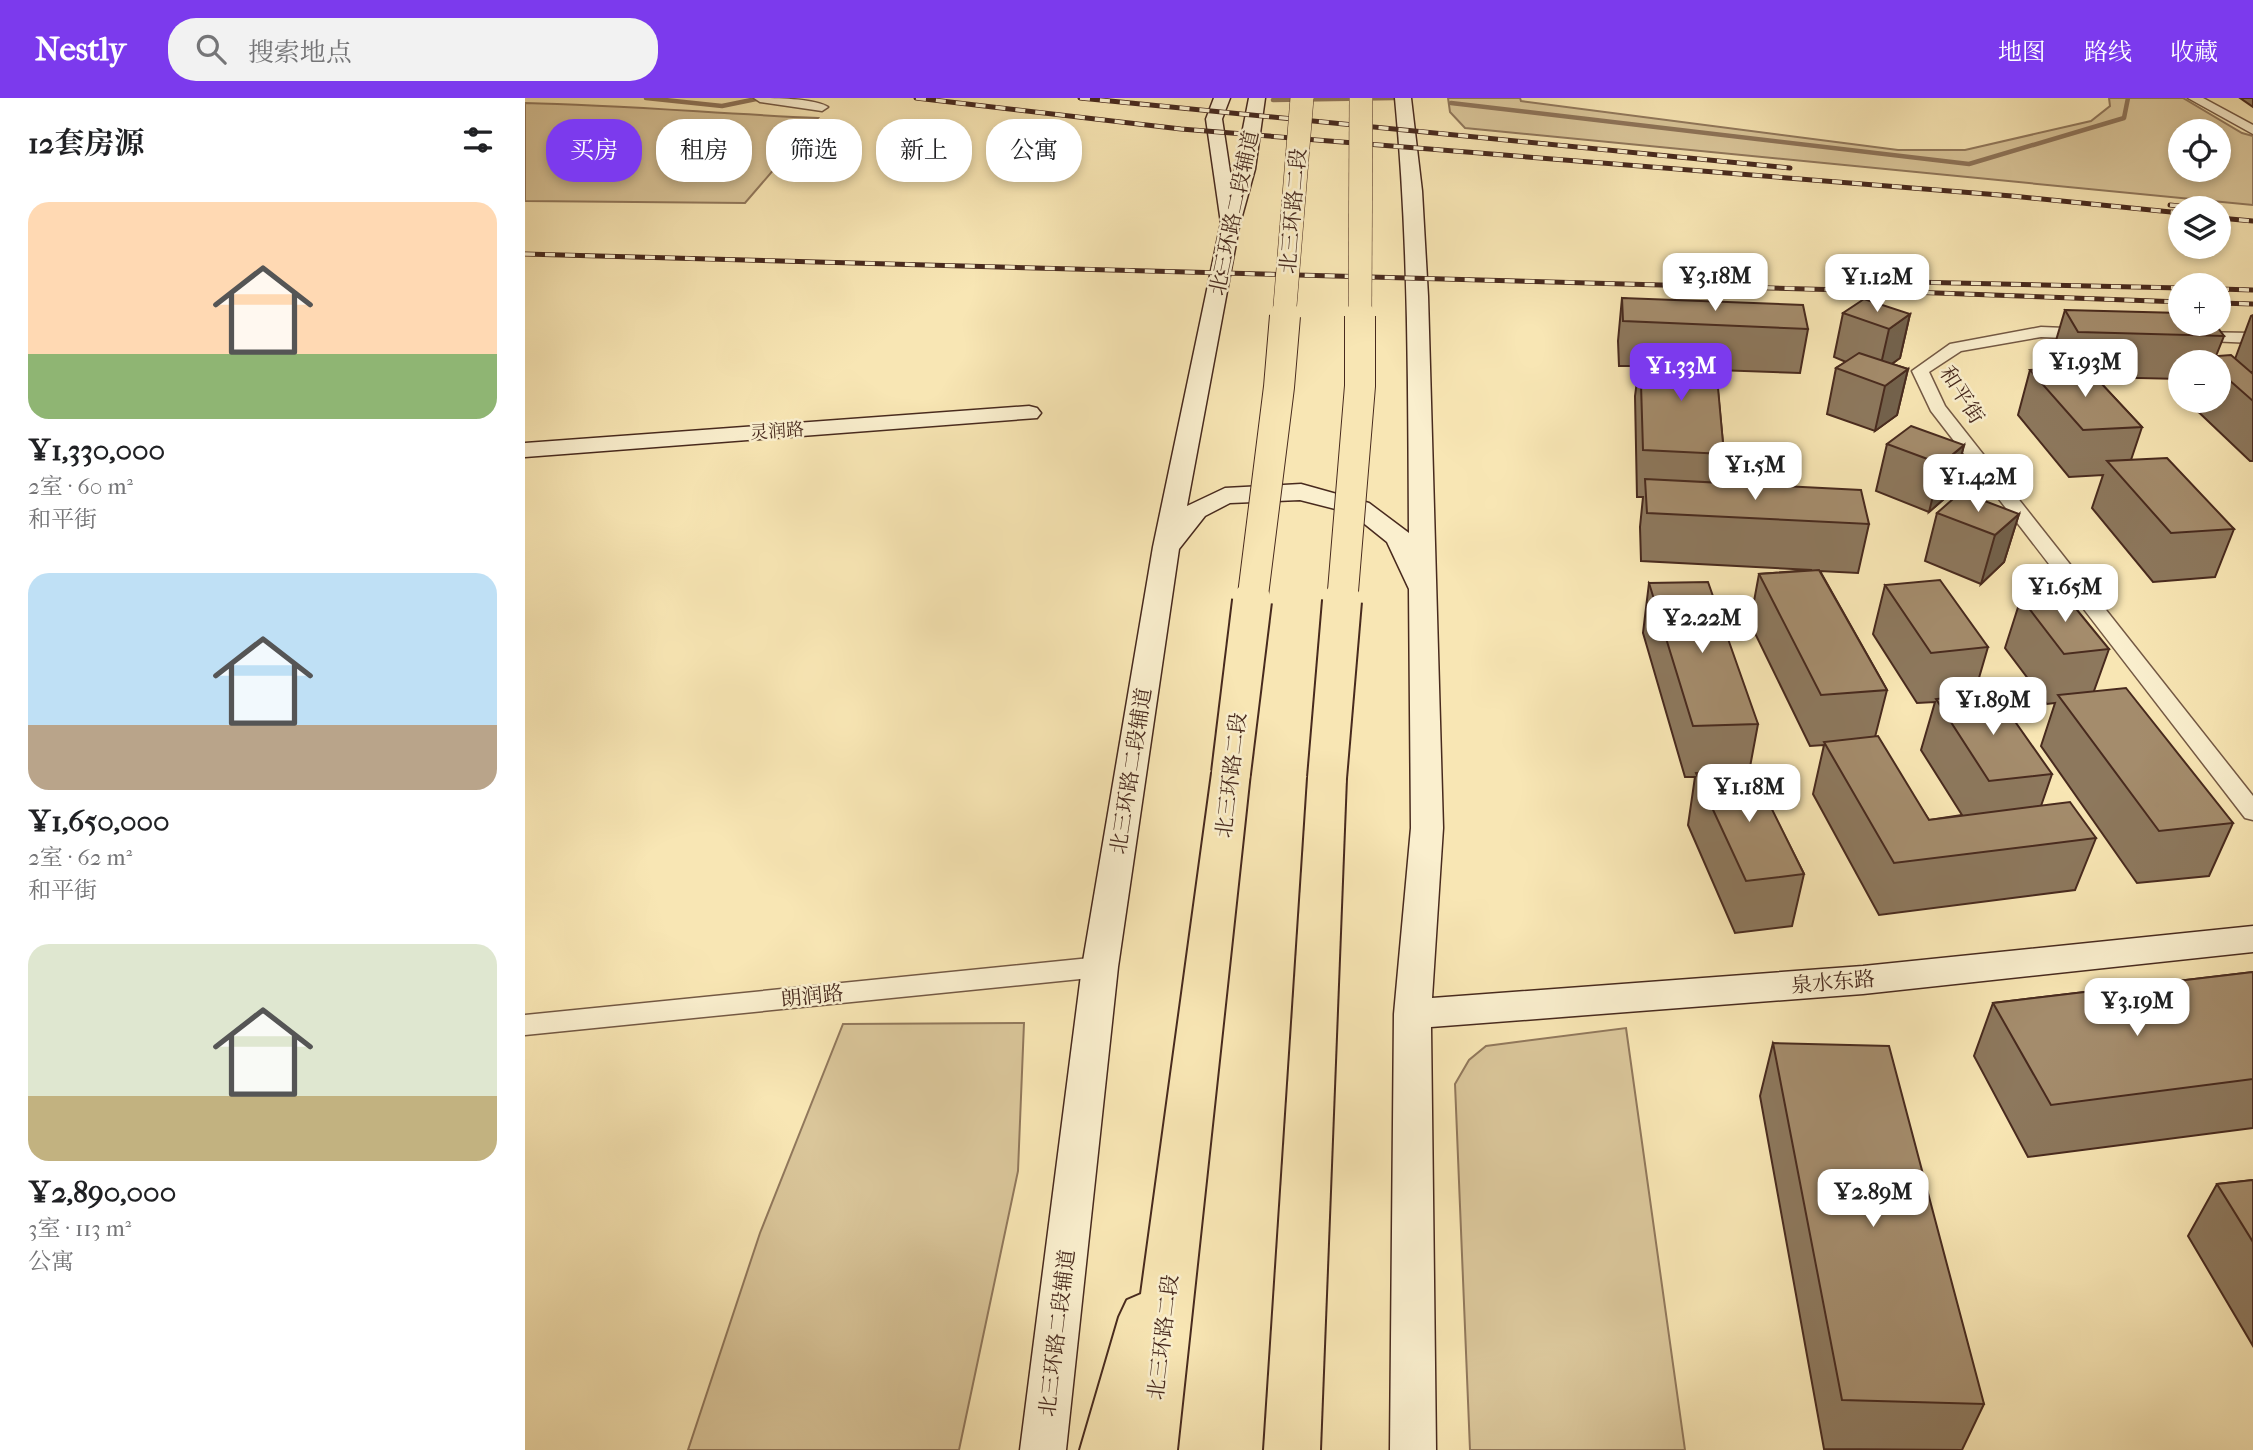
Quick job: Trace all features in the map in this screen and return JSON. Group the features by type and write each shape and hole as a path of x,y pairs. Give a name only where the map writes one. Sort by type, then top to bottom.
{"highway":[{"name":"北三环路二段","path":"1149,1450 1279,387 1303,98"},
{"path":"1292,1450 1327,778 1360,386 1361,98"},
{"path":"1108,1450 1178,1204"},
{"path":"1295,1391 1302,1450"}],"main road":[{"path":"1222,98 1214,119 1229,227"},
{"name":"北三环路二段辅道","path":"1043,1450 1100,967 1166,547 1229,227 1246,169 1257,98"},
{"path":"1403,98 1413,191 1417,283 1425,597 1427,828 1412,1014 1413,1450"},
{"name":"灵润路","path":"525,450 1029,413"},
{"path":"1166,547 1196,511 1225,496 1301,492 1360,508 1399,538 1425,597"},
{"name":"泉水东路","path":"1412,1014 1863,980 2253,939"}],"street":[{"path":"760,98 822,107"},
{"path":"2194,98 2253,130"},
{"name":"和平街","path":"2107,334 2041,332 1957,347 1920,371 1937,407 2253,813"},
{"path":"2173,336 2253,338"},
{"name":"朗润路","path":"525,1025 1100,967"}],"shaded area":[{"path":"1448,98 1520,98 1521,101 1898,150 1965,150 2091,121 2110,106 2109,98 2183,98 2218,119 2168,119 2168,182 2231,182 2231,126 2253,136 2253,205 2231,203 2231,196 2168,197 1465,128 1450,112"},
{"path":"525,103 818,118 766,119 766,179 745,203 525,201"},
{"path":"1024,1023 1018,1171 959,1450 688,1450 760,1233 843,1024"},
{"path":"1626,1028 1685,1450 1470,1450 1455,1084 1469,1060 1486,1046"}],"building":[{"path":"1622,298 1803,305 1808,329 1623,321"},
{"path":"1864,299 1910,314 1889,329 1843,313"},
{"path":"2065,310 2168,313 2168,334 2078,332"},
{"path":"1640,351 1715,355 1724,454 1643,450"},
{"path":"1859,353 1908,369 1885,386 1836,368"},
{"path":"2231,355 2253,374 2253,401 2231,382"},
{"path":"2086,367 2142,427 2083,430 2030,370"},
{"path":"1911,426 1964,445 1941,464 1887,444"},
{"path":"2167,458 2234,529 2171,533 2107,461"},
{"path":"1645,479 1861,490 1869,524 1647,513"},
{"path":"1961,492 2019,514 1995,535 1937,513"},
{"path":"1819,570 1887,690 1821,695 1759,574"},
{"path":"1940,580 1988,647 1931,653 1885,585"},
{"path":"1708,582 1758,724 1693,726 1649,583"},
{"path":"2064,594 2109,649 2064,654 2021,598"},
{"path":"2126,688 2233,823 2159,831 2058,695"},
{"path":"1995,693 2052,774 1989,781 1936,699"},
{"path":"1878,736 1929,820 2070,802 2096,838 1894,863 1824,742"},
{"path":"1751,767 1804,874 1746,881 1696,773"},
{"path":"2253,972 2253,1079 2051,1105 1993,1003"},
{"path":"1773,1043 1889,1046 1984,1404 1842,1400"},
{"path":"2253,1180 2253,1242 2217,1184"}],"waterway":[{"path":"646,98 722,106 761,98"},
{"path":"1273,100 1394,98"},
{"path":"1451,103 1969,164 2124,118 2128,98"}],"railway":[{"path":"916,98 1181,129 2012,196 2168,212"},
{"path":"1080,98 1790,168"},
{"path":"2231,219 2253,221"},
{"path":"525,254 1882,291 2168,302"},
{"path":"1911,282 2168,288"},
{"path":"2231,289 2253,290"},
{"path":"2231,303 2253,304"}]}
